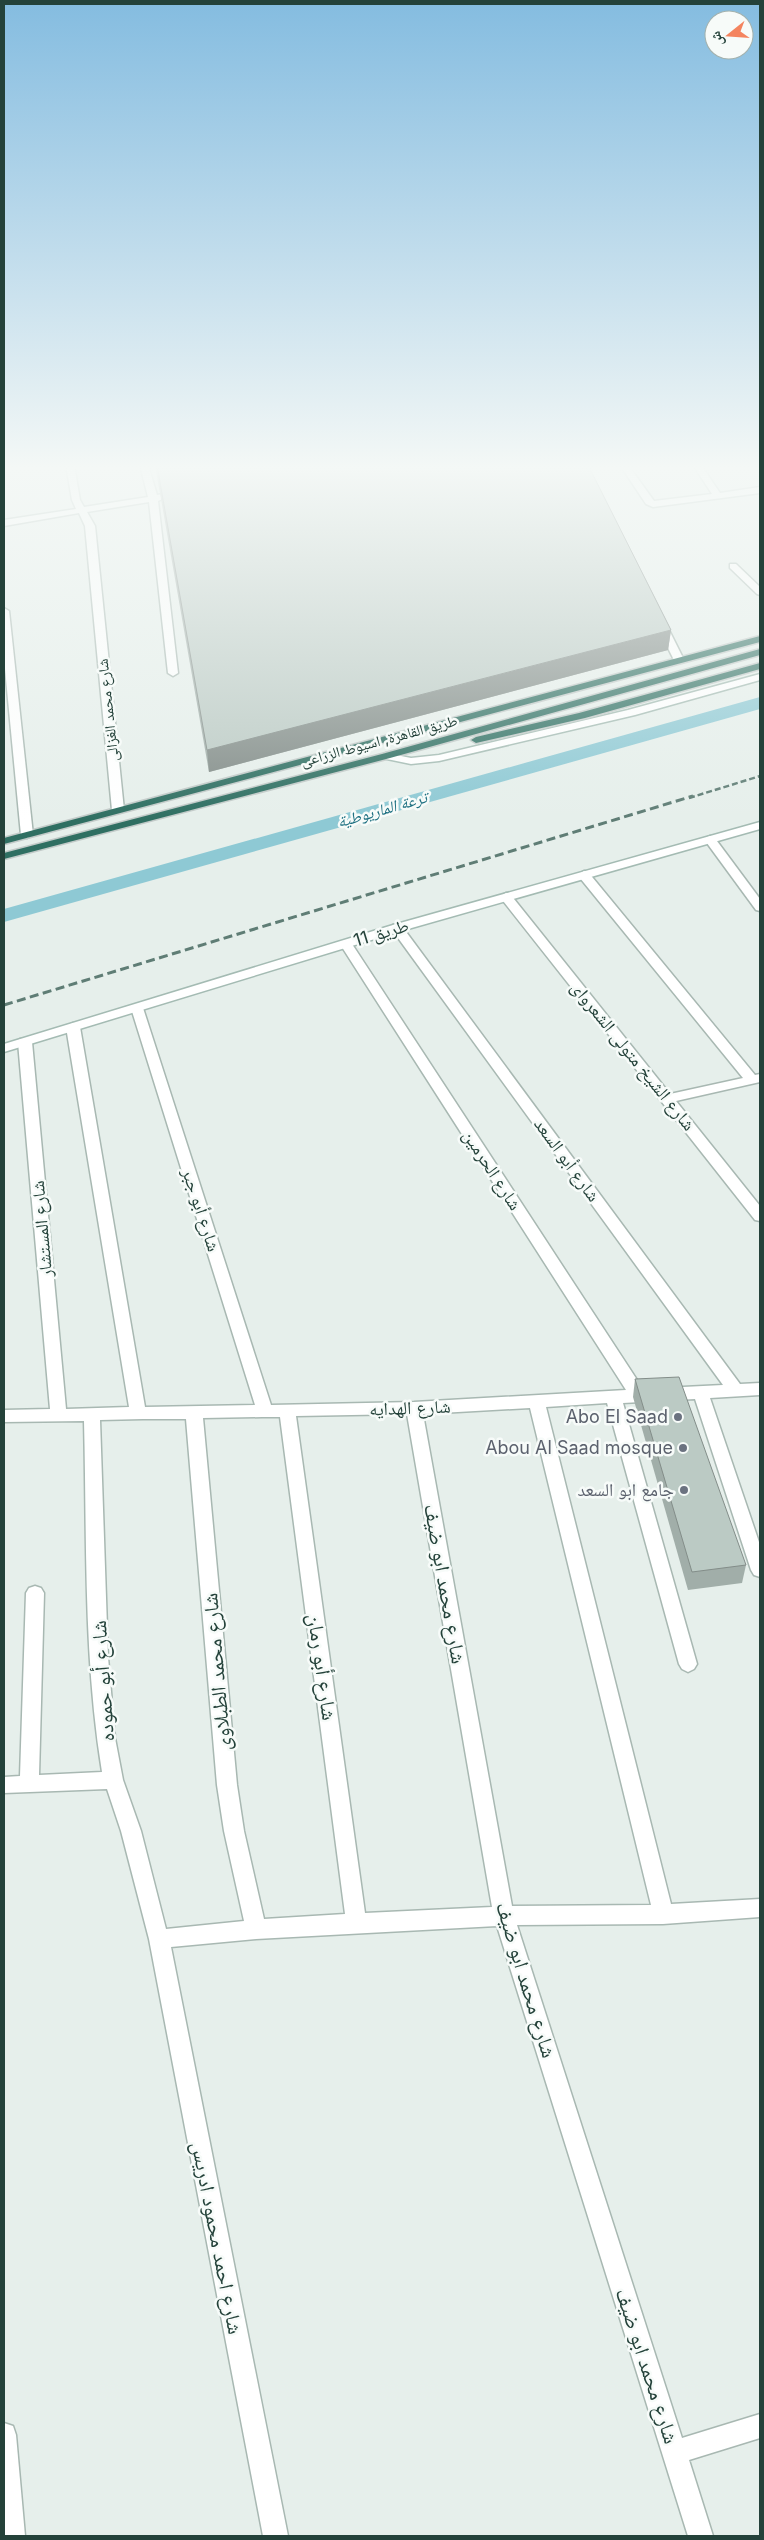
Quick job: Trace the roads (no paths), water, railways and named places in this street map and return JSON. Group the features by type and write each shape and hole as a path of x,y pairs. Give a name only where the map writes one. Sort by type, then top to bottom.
{"highway":[{"name":"طريق القاهرة, اسيوط الزراعى","path":"4,841 760,639"},
{"name":"طريق القاهرة, اسيوط الزراعى","path":"4,856 386,756 760,652"},
{"path":"441,740 479,740 619,706 760,666"}],"street":[{"name":"شارع محمد الغزالى","path":"96,584 118,810"},
{"path":"163,584 173,673"},
{"path":"4,611 27,835"},
{"path":"657,616 679,660"},
{"path":"386,756 417,761 449,756 631,713 760,677"},
{"name":"طريق 11","path":"4,1048 397,928 760,825"},
{"path":"710,839 760,907"},
{"path":"584,875 756,1079 667,1099"},
{"name":"شارع الشيخ متولى الشعرواى","path":"506,897 760,1216"},
{"name":"شارع أبو السعد","path":"397,928 736,1391"},
{"name":"شارع الحرمين","path":"346,944 639,1397"},
{"name":"شارع أبو جبر","path":"137,1008 265,1412"},
{"path":"73,1027 138,1415"},
{"name":"شارع المستشار","path":"25,1042 59,1416"},
{"name":"شارع الهدايه","path":"4,1416 92,1416 414,1408 760,1390"},
{"path":"701,1394 760,1570"},
{"path":"614,1398 688,1664"},
{"path":"536,1402 663,1914"},
{"name":"شارع محمد ابو ضيف","path":"414,1408 504,1916 701,2536"},
{"name":"شارع أبو رمان","path":"287,1411 356,1923"},
{"name":"شارع محمد الطبلاوى","path":"194,1413 227,1785 234,1831 256,1928"},
{"name":"شارع أبو حموده","path":"92,1416 99,1657 106,1738 113,1780 133,1841 159,1939"},
{"path":"29,1784 35,1593"},
{"path":"4,1786 113,1780"},
{"path":"159,1939 256,1928 504,1916 663,1914 760,1908"},
{"name":"شارع احمد محمود ادريس","path":"159,1939 274,2536"},
{"path":"674,2453 760,2426"},
{"path":"4,2435 13,2536"}],"waterway":[{"name":"ترعة الماريوطية","path":"4,916 760,703"}],"railway":[{"path":"689,798 760,776"},
{"path":"4,1005 693,796"}],"place":[{"name":"Abo El Saad","path":"678,1417"},
{"name":"Abou Al Saad mosque","path":"683,1448"},
{"name":"جامع ابو السعد","path":"684,1490"}]}
